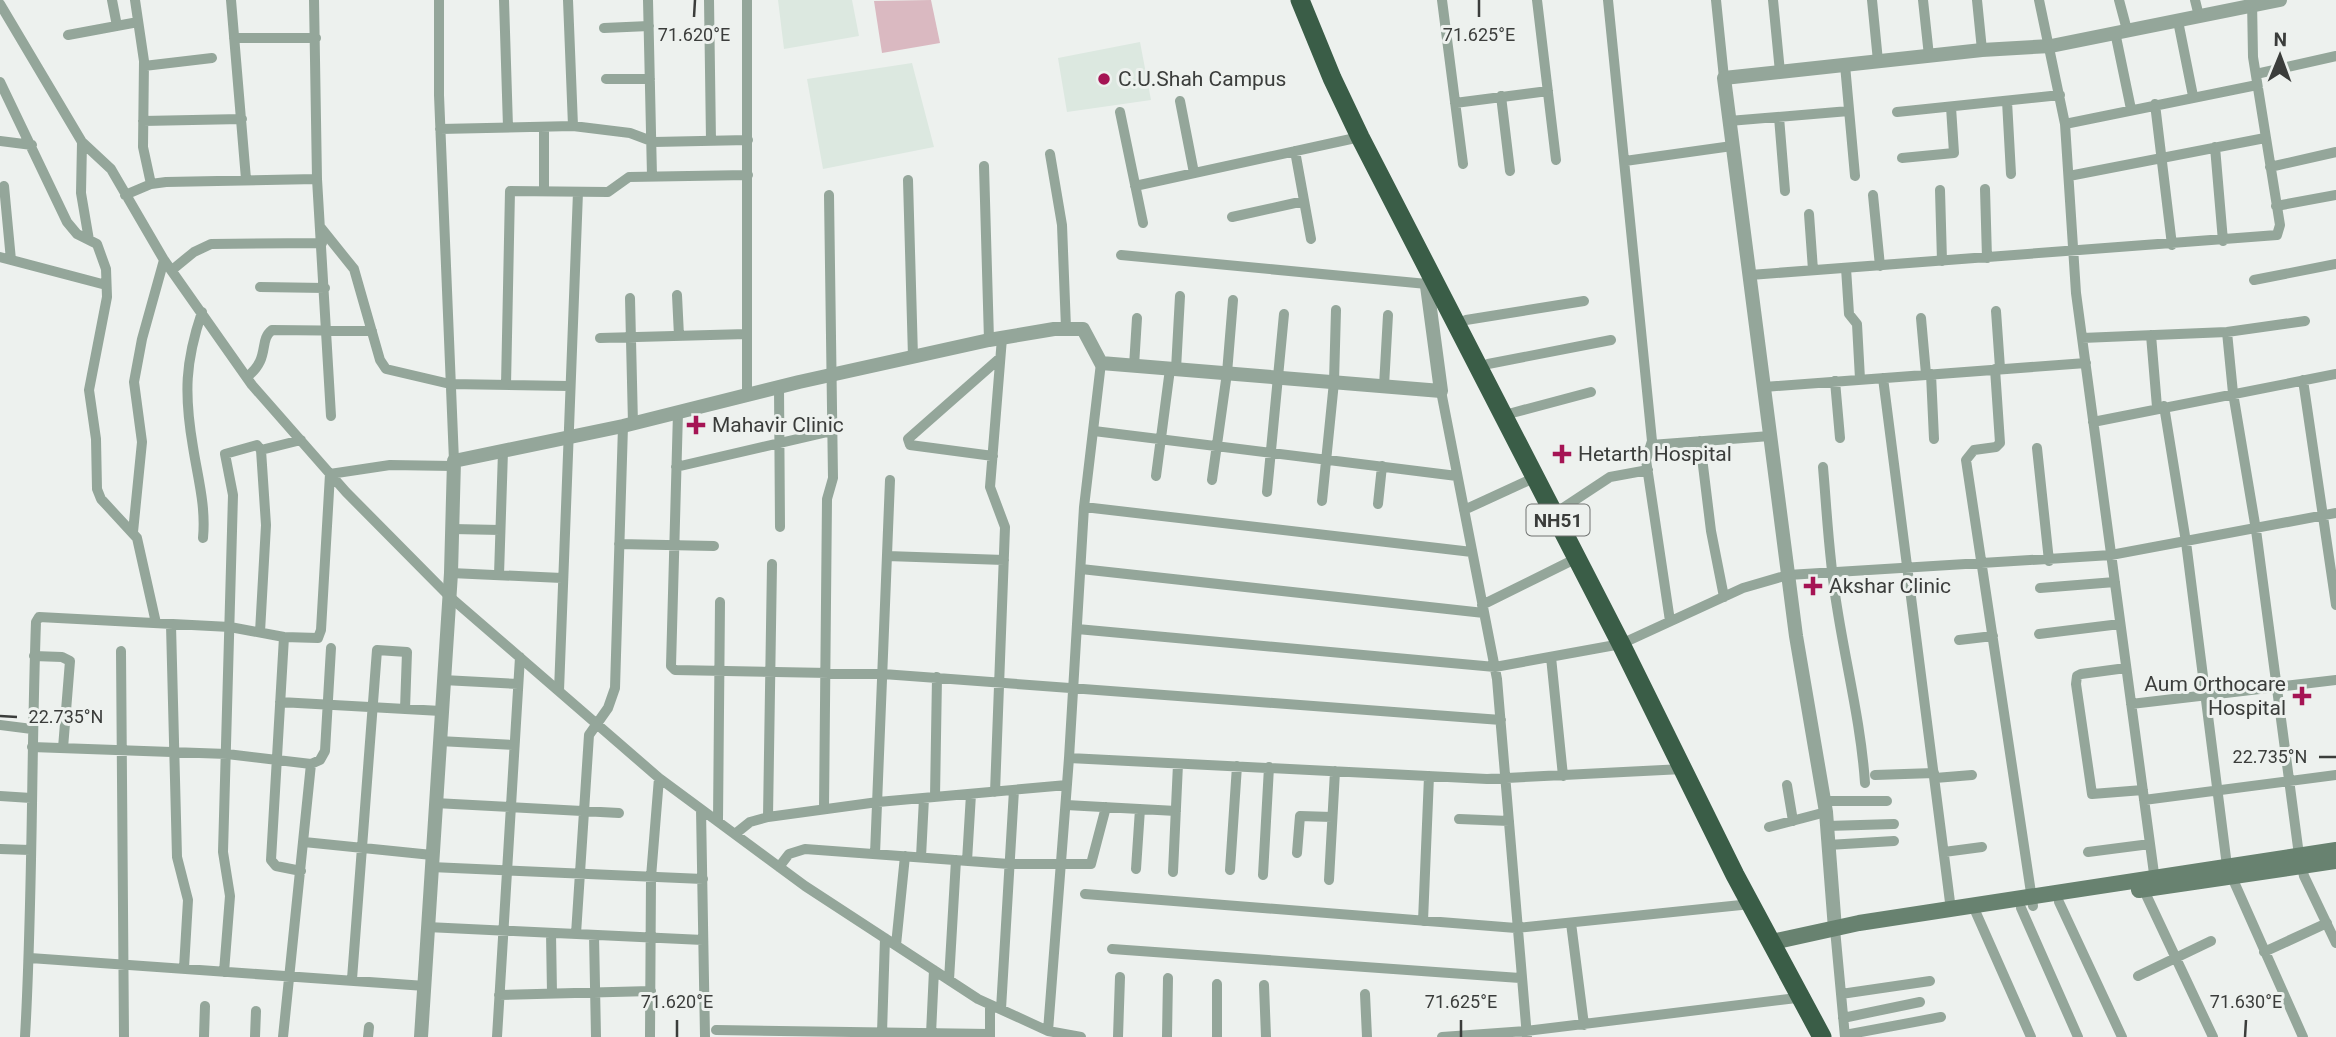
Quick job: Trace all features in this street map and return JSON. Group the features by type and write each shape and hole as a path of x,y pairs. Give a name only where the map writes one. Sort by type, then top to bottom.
{"highway":[{"name":"NH51","path":"1300,0 1360,137 1431,283 1557,512 1806,997 1822,1037"},
{"name":"NH51","path":"1309,0 1345,84 1512,413 1577,558 1624,642 1683,769 1751,904 1777,941"},
{"name":"NH51","path":"1806,997 1840,1036"}],"main road":[{"path":"2300,861 2336,850"},
{"path":"1840,928 1865,929 2300,861 2336,861"},
{"path":"2029,903 2059,902 2148,883"},
{"path":"1777,941 1951,910 1975,910"}],"street":[{"path":"112,0 117,26"},
{"path":"135,0 144,66 145,156 151,184"},
{"path":"231,0 246,179"},
{"path":"314,0 317,180 331,416"},
{"path":"421,1037 453,529 454,464 440,128 439,0"},
{"path":"504,0 508,127"},
{"path":"568,0 573,126"},
{"path":"648,0 652,176"},
{"path":"709,0 711,141"},
{"path":"747,0 747,395"},
{"path":"1442,0 1463,164"},
{"path":"1537,0 1556,160"},
{"path":"1608,0 1651,445 1646,456 1647,470 1670,621"},
{"path":"1716,0 1732,146 1788,575 1826,813 1840,928 1843,1018 1840,1036 1941,1017"},
{"path":"1773,0 1780,72"},
{"path":"1872,0 1878,61"},
{"path":"1923,0 1929,56"},
{"path":"1977,0 1982,50"},
{"path":"2039,0 2051,46 2065,124 2082,338 2150,844 2148,883 2177,959 2213,1037"},
{"path":"2119,0 2131,109"},
{"path":"2195,0 2199,16"},
{"path":"1724,78 1982,50 2051,46 2178,21 2252,3 2280,0"},
{"path":"1750,275 2277,235 2280,225 2256,80 2252,3"},
{"path":"0,4 82,142 111,169 164,260 247,377 330,474 450,597 659,778 779,867 884,938 995,1007 1054,1034 1081,1037"},
{"path":"2178,21 2193,96"},
{"path":"68,36 138,22"},
{"path":"604,28 649,26"},
{"path":"234,38 316,38"},
{"path":"2065,124 2193,96 2336,56"},
{"path":"144,66 212,58"},
{"path":"1845,65 1855,176"},
{"path":"606,79 650,79"},
{"path":"0,82 67,222 77,234 97,244 107,269 107,297 89,390 96,439 96,483 101,499 133,532 139,544 156,624"},
{"path":"1455,103 1548,90"},
{"path":"1897,112 2060,95"},
{"path":"1501,96 1510,171"},
{"path":"1180,100 1194,173"},
{"path":"2007,101 2011,174"},
{"path":"2155,104 2172,245"},
{"path":"1902,158 1954,153 1951,107"},
{"path":"1729,121 1849,110"},
{"path":"1120,112 1143,223"},
{"path":"1779,117 1785,191"},
{"path":"143,121 242,119"},
{"path":"440,128 573,126 630,133 651,141 748,140"},
{"path":"544,127 544,190"},
{"path":"1135,186 1360,137"},
{"path":"2068,176 2265,138"},
{"path":"0,141 32,145"},
{"path":"82,142 81,193 89,240"},
{"path":"1625,161 1732,146"},
{"path":"2215,147 2223,241"},
{"path":"1295,151 1311,239"},
{"path":"2270,167 2336,152"},
{"path":"1050,153 1062,225 1066,328"},
{"path":"984,166 995,339 1000,358 990,487 1005,522 995,792"},
{"path":"506,385 509,194 513,190 608,192 629,177 748,175"},
{"path":"125,195 151,184 246,179 317,180"},
{"path":"908,180 913,357"},
{"path":"4,186 6,258 106,285"},
{"path":"1985,189 1987,258"},
{"path":"1940,190 1942,261"},
{"path":"559,691 578,192"},
{"path":"824,810 827,499 833,478 829,195"},
{"path":"1873,195 1880,266"},
{"path":"2276,206 2336,195"},
{"path":"1232,217 1304,201"},
{"path":"1810,214 1813,270"},
{"path":"321,228 354,269 386,369 450,384 569,386"},
{"path":"172,270 194,252 211,244 322,243"},
{"path":"1121,255 1431,283 1441,391 1495,667 1526,1034"},
{"path":"133,532 142,442 134,382 142,339 164,260"},
{"path":"2254,280 2336,264"},
{"path":"1846,268 1849,314 1857,324 1860,379"},
{"path":"260,287 325,288"},
{"path":"677,295 679,336"},
{"path":"1156,476 1173,369 1180,296"},
{"path":"576,934 589,735 608,708 615,688 619,544 632,337 630,298"},
{"path":"1212,480 1227,373 1233,300"},
{"path":"1466,320 1584,301"},
{"path":"1322,501 1334,382 1336,310"},
{"path":"1996,311 2000,443 1996,447 1974,450 1966,460 1983,564 2029,903 2078,1037"},
{"path":"202,312 187,364 190,423 205,508 203,538"},
{"path":"1267,492 1280,378 1284,314"},
{"path":"1384,386 1388,314"},
{"path":"1133,366 1137,318"},
{"path":"1921,318 1934,439"},
{"path":"2082,338 2227,332 2305,321"},
{"path":"330,474 390,465 454,464 995,339 1066,328 1083,329 1101,363 1084,507 1061,865 1054,1034"},
{"path":"247,377 262,362 270,331 372,331"},
{"path":"2227,332 2233,393 2256,530 2300,861 2336,943"},
{"path":"600,338 747,334"},
{"path":"2151,335 2160,407 2186,542 2228,871 2303,1037"},
{"path":"1488,364 1611,340"},
{"path":"993,456 910,444 908,439 1000,358"},
{"path":"1101,363 1441,391"},
{"path":"1764,387 2086,363"},
{"path":"2093,422 2336,374"},
{"path":"1883,378 1951,910"},
{"path":"2303,380 2336,605"},
{"path":"1835,381 1840,438"},
{"path":"779,387 780,527"},
{"path":"1512,413 1591,392"},
{"path":"678,412 672,668 937,677 1501,720"},
{"path":"676,467 832,431"},
{"path":"1094,431 1457,476"},
{"path":"1651,445 1770,436"},
{"path":"261,450 300,440"},
{"path":"1700,441 1711,531 1724,597"},
{"path":"224,972 230,895 223,852 233,495 225,454 257,445 261,450 266,525 260,632"},
{"path":"2037,448 2049,561"},
{"path":"499,575 503,451"},
{"path":"1378,504 1382,466"},
{"path":"1824,467 1832,573 1852,701 1862,744 1865,783"},
{"path":"1557,512 1610,477 1647,470"},
{"path":"25,1037 30,958 36,622 39,617 230,627 284,637 315,639 320,635 330,474"},
{"path":"1464,510 1536,477"},
{"path":"875,854 890,480"},
{"path":"1084,507 1472,552"},
{"path":"1077,629 1495,667 1624,642 1724,597 1788,575 2049,561 2111,555 2336,513"},
{"path":"453,529 500,530"},
{"path":"619,544 714,546"},
{"path":"887,556 1004,560"},
{"path":"1081,569 1483,609 1577,558"},
{"path":"768,817 772,564"},
{"path":"452,573 562,578"},
{"path":"2039,588 2115,582"},
{"path":"718,821 720,602"},
{"path":"2039,634 2120,624"},
{"path":"171,625 178,864 188,900 184,968"},
{"path":"1959,640 1993,636"},
{"path":"284,637 271,860 276,866 301,871"},
{"path":"32,747 226,754 311,764 320,760 325,751 331,648"},
{"path":"121,651 119,749 124,1037"},
{"path":"352,979 375,652 407,652 405,709"},
{"path":"34,656 62,657 69,661 64,748"},
{"path":"497,1037 505,870 520,657"},
{"path":"1551,657 1563,776"},
{"path":"2126,668 2077,676 2092,794 2144,795 2218,790 2336,775"},
{"path":"921,857 930,797 937,677"},
{"path":"443,680 518,684"},
{"path":"2131,704 2336,680"},
{"path":"280,702 441,711"},
{"path":"0,725 32,729"},
{"path":"439,741 513,745"},
{"path":"1069,758 1506,779 1683,769"},
{"path":"283,1037 311,764"},
{"path":"1173,872 1178,764"},
{"path":"1230,870 1237,766"},
{"path":"1263,875 1269,767"},
{"path":"1328,880 1335,771"},
{"path":"1875,775 1972,775"},
{"path":"1423,921 1429,776"},
{"path":"650,1037 651,877 659,778"},
{"path":"1787,785 1793,821"},
{"path":"735,834 750,822 768,817 878,802 1067,786"},
{"path":"716,1030 773,1034 990,1036 1009,864 1014,790"},
{"path":"949,980 971,794"},
{"path":"0,796 31,798"},
{"path":"1769,827 1887,801"},
{"path":"435,803 619,813"},
{"path":"1066,805 1176,811"},
{"path":"779,867 789,854 805,849 1009,864 1093,863 1106,807"},
{"path":"701,809 705,1037"},
{"path":"1136,869 1140,809"},
{"path":"1826,813 1894,824"},
{"path":"1297,853 1300,816 1332,817"},
{"path":"1459,819 1509,821"},
{"path":"1828,845 1894,841"},
{"path":"304,842 363,848 431,861 505,870 703,879"},
{"path":"2088,852 2150,844"},
{"path":"1944,852 1982,847"},
{"path":"0,849 30,850"},
{"path":"896,945 905,856"},
{"path":"1085,894 1516,928 1751,904"},
{"path":"2059,902 2122,1037"},
{"path":"1975,910 2031,1037"},
{"path":"1571,923 1584,1025"},
{"path":"2264,952 2326,923"},
{"path":"427,926 502,932 703,940"},
{"path":"551,933 552,994"},
{"path":"594,935 596,1037"},
{"path":"882,1033 884,938"},
{"path":"2138,975 2211,941"},
{"path":"1112,949 1520,978"},
{"path":"30,958 425,985"},
{"path":"931,1034 934,970"},
{"path":"1118,1037 1120,977"},
{"path":"1167,1037 1168,978"},
{"path":"1841,994 1930,981"},
{"path":"1217,984 1217,1037"},
{"path":"1264,985 1266,1037"},
{"path":"499,995 651,991"},
{"path":"1365,994 1367,1037"},
{"path":"1442,1037 1526,1034 1806,997"},
{"path":"1843,1018 1920,1002"},
{"path":"204,1037 205,1006"},
{"path":"255,1037 256,1011"}],"shaded area":[{"path":"778,0 852,0 859,36 784,49"},
{"path":"931,0 940,43 882,53 874,1"},
{"name":"C.U.Shah Campus","path":"1140,42 1151,100 1067,112 1058,58"},
{"path":"912,63 934,147 823,169 807,79"}],"place":[{"name":"C.U.Shah Campus","path":"1104,79"},
{"name":"Mahavir Clinic","path":"696,425"},
{"name":"Hetarth Hospital","path":"1562,454"},
{"name":"Akshar Clinic","path":"1813,586"},
{"name":"Aum Orthocare Hospital","path":"2302,696"}]}
